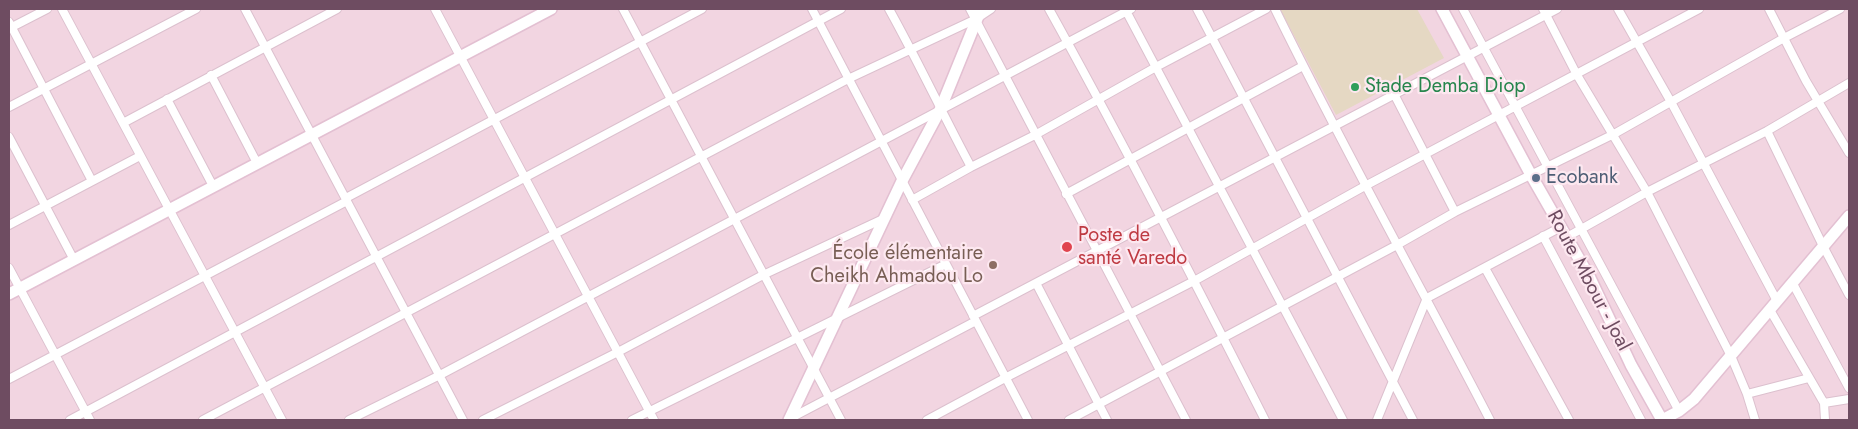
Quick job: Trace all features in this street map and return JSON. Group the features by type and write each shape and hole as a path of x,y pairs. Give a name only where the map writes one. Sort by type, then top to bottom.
{"main road":[{"path":"9,294 551,9"},
{"name":"Route Mbour - Joal","path":"1442,9 1531,176 1590,278 1662,420"},
{"path":"789,420 902,181 940,110 976,12"},
{"path":"1662,420 1679,411 1694,399 1849,216"}],"street":[{"path":"47,9 10,25 92,181"},
{"path":"62,9 282,420"},
{"path":"9,107 196,9"},
{"path":"245,9 464,420"},
{"path":"123,123 337,9"},
{"path":"435,9 654,420"},
{"path":"623,9 813,371 841,420"},
{"path":"9,378 204,276 702,9"},
{"path":"812,9 1028,420"},
{"path":"70,420 841,9"},
{"path":"889,9 971,167"},
{"path":"203,420 848,79 911,49 976,12 992,9"},
{"path":"1049,9 1099,100 1265,420"},
{"path":"1197,9 1413,420"},
{"path":"912,200 1266,9"},
{"path":"1275,9 1365,186 1427,298 1490,420"},
{"path":"1464,9 1679,411"},
{"path":"789,420 1036,283 1484,47 1544,12 1557,9"},
{"path":"1618,9 1704,164 1809,378 1824,403 1825,420"},
{"path":"927,420 1194,281 1365,186 1699,9"},
{"path":"1769,9 1849,153"},
{"path":"1069,420 1398,246 1455,212 1614,134 1784,38 1840,9"},
{"path":"350,420 440,375 1005,77 1128,10 1188,129 1342,420"},
{"path":"976,12 1005,77 1186,420"},
{"path":"1544,12 1577,74 1647,192 1730,356 1747,394 1755,420"},
{"path":"1066,194 1303,66"},
{"path":"212,76 257,163"},
{"path":"1566,238 1647,192 1767,131 1849,82"},
{"path":"1394,94 1455,212"},
{"path":"167,99 213,186"},
{"path":"1767,131 1849,295"},
{"path":"9,137 74,260"},
{"path":"9,224 140,156"},
{"path":"483,420 763,276 884,218"},
{"path":"1377,420 1427,298 1561,227"},
{"path":"1543,236 1640,420"},
{"path":"632,420 837,320 946,264"},
{"path":"9,268 90,420"},
{"path":"1485,268 1569,420"},
{"path":"1792,282 1849,388"},
{"path":"1036,283 1107,420"},
{"path":"1747,394 1809,378"},
{"path":"1824,403 1849,399"}],"shaded area":[{"path":"9,9 1849,9 1849,420 9,420"},
{"name":"Stade Demba Diop","path":"1280,9 1417,9 1444,58 1336,115"}],"place":[{"name":"Stade Demba Diop","path":"1355,87"},
{"name":"Ecobank","path":"1536,178"},
{"name":"Poste de santé Varedo","path":"1067,247"},
{"name":"École élémentaire Cheikh Ahmadou Lo","path":"993,265"}]}
